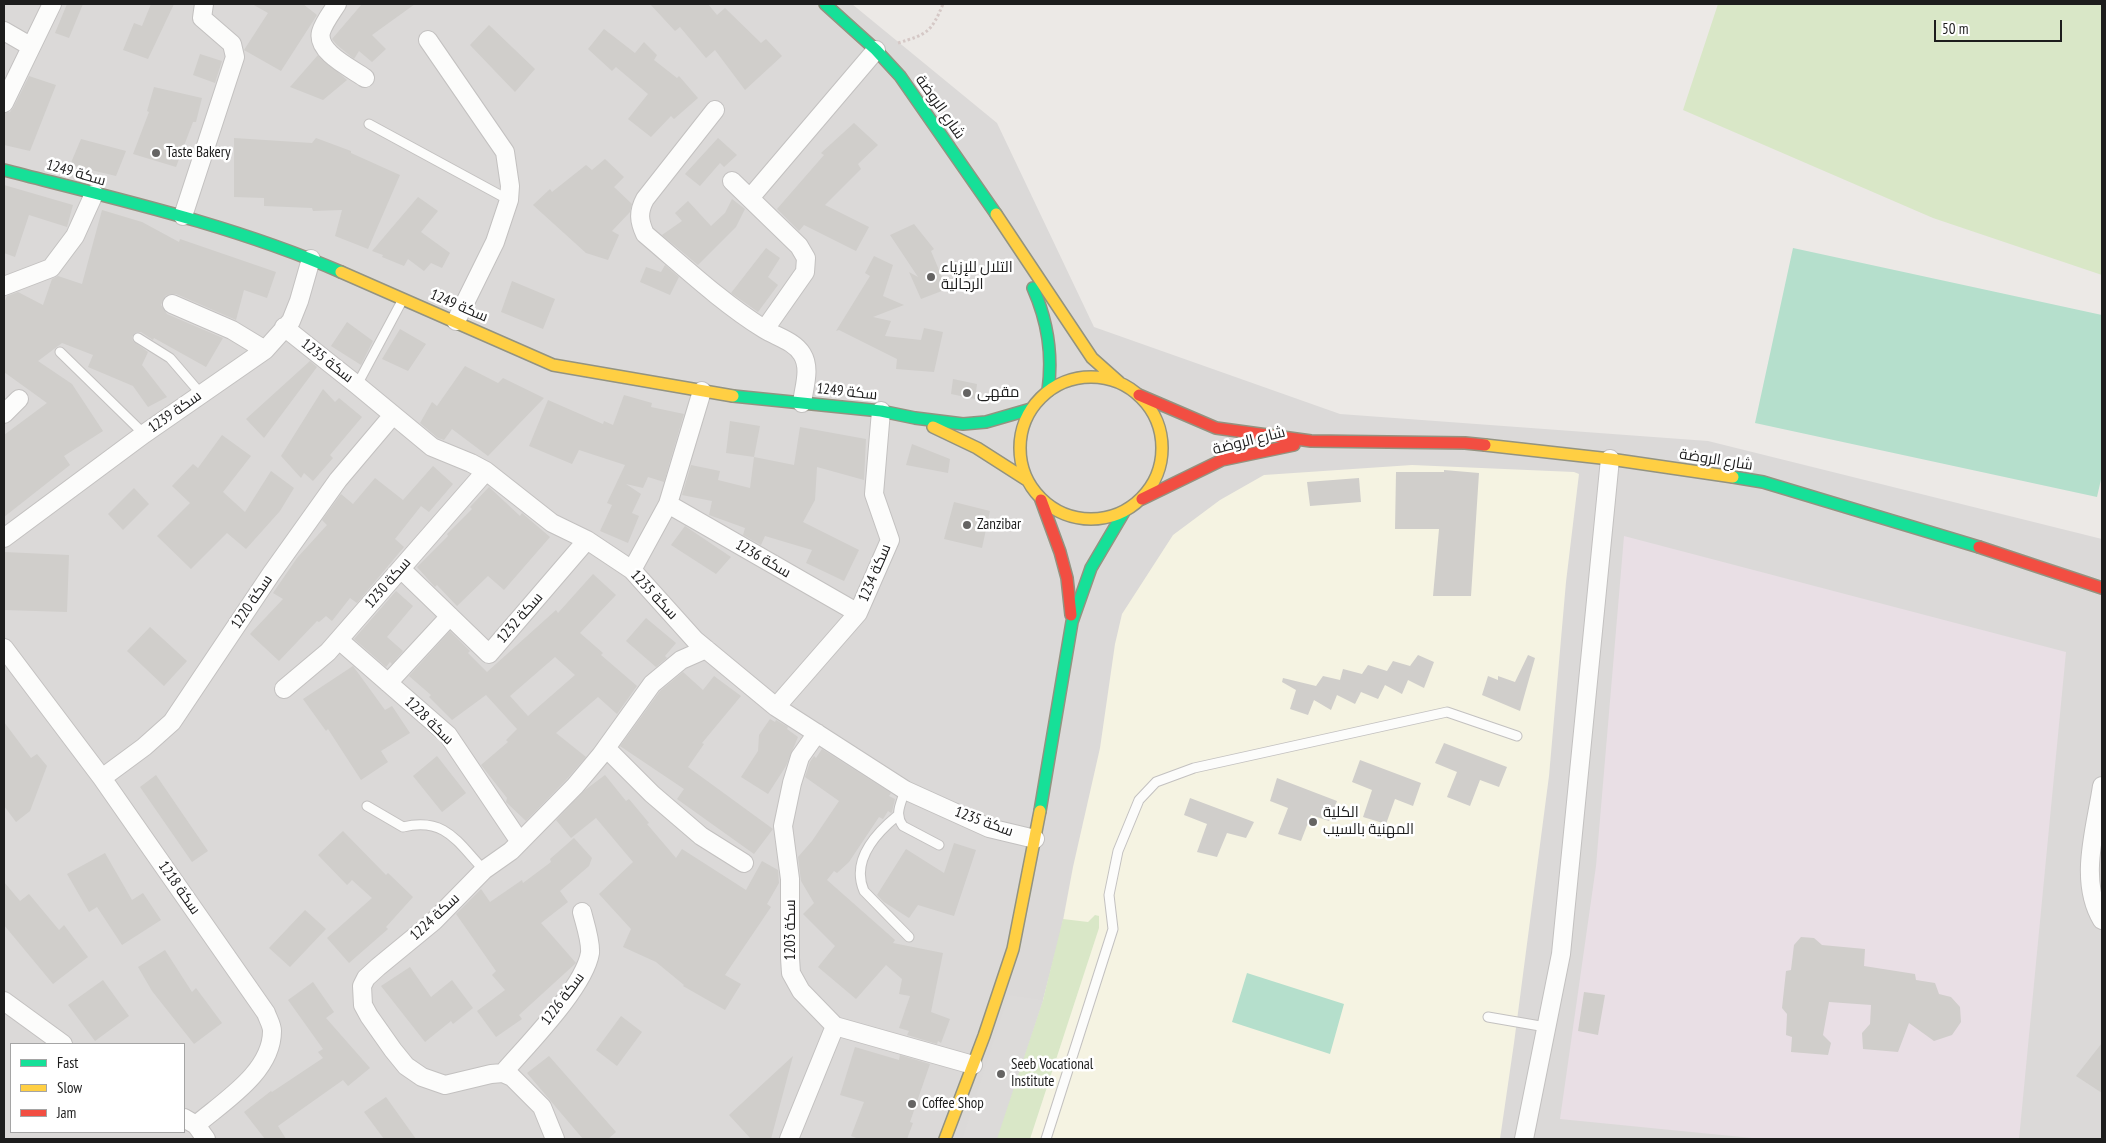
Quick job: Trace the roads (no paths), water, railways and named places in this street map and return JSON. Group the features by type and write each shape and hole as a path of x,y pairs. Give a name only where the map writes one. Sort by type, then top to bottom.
{"main road":[{"name":"شارع الروضة","path":"825,4 876,50 900,76 991,206 1013,242 1092,358 1118,382"},
{"name":"سكة 1249","path":"4,170 182,216 311,259 553,365 749,399 881,410 914,418 963,424 1031,409"},
{"name":"شارع الروضة","path":"1013,242 1040,303 1051,345 1052,369 1048,391"},
{"path":"1041,500 1060,512 1081,519 1103,519 1124,512 1142,499 1156,481 1162,460 1162,438 1155,414 1140,395 1118,382 1094,377 1070,380 1048,391 1031,409 1022,432 1020,456 1027,480 1041,500 1062,561 1067,578 1072,622"},
{"name":"شارع الروضة","path":"1140,395 1216,428 1311,441 1465,443 1610,459 1763,482 1941,534 2102,588"},
{"name":"سكة 1249","path":"914,418 977,448 1027,480"},
{"name":"شارع الروضة","path":"1142,499 1222,460 1311,441"},
{"path":"945,1139 1013,949 1035,839 1072,622 1091,568 1124,512"}],"street":[{"path":"4,102 52,4"},
{"path":"182,216 235,57 232,44 202,18 204,4"},
{"path":"337,4 321,32 321,41 325,50 365,78"},
{"path":"4,31 30,46"},
{"path":"428,40 505,152 510,186 508,200 495,242 456,321"},
{"path":"750,198 876,50"},
{"path":"716,110 645,199 640,208 639,222 646,234 717,296 765,330 794,345 804,356 807,371 802,403"},
{"path":"732,181 799,246 806,258 804,272 765,330"},
{"path":"4,286 51,268 75,236 94,194"},
{"name":"سكة 1239","path":"4,538 144,434 264,350 291,321 311,259"},
{"path":"172,304 232,330 264,350"},
{"name":"سكة 1235","path":"284,328 432,447 472,463 486,471 552,523 588,540 632,570 695,640 776,707 905,790 989,828 1035,839"},
{"path":"632,570 668,504 702,391"},
{"path":"4,414 19,400"},
{"name":"سكة 1234","path":"776,707 858,613 890,540 874,494 881,410"},
{"name":"سكة 1220","path":"102,778 144,747 172,722 270,574 338,480 393,415"},
{"path":"1524,1139 1560,954 1610,459"},
{"name":"سكة 1230","path":"284,689 328,652 486,471"},
{"name":"سكة 1236","path":"668,504 858,613"},
{"name":"سكة 1232","path":"401,569 490,654 588,540"},
{"path":"388,683 450,616"},
{"name":"سكة 1228","path":"339,640 448,735 520,842"},
{"name":"سكة 1218","path":"4,648 102,778 266,1013 272,1030 270,1047 265,1061 255,1074 190,1121"},
{"name":"سكة 1224","path":"502,1073 445,1084 422,1077 406,1066 392,1050 369,1016 363,1005 362,986 366,978 434,921 484,870 511,851 575,786 606,748 652,684 681,660 706,649"},
{"name":"سكة 1203","path":"817,733 800,757 792,782 783,826 790,879 792,920 790,958 792,973 801,991 835,1026"},
{"path":"606,748 652,794 700,836 744,863"},
{"path":"2102,786 2090,867 2091,886 2102,920"},
{"name":"سكة 1226","path":"502,1073 572,991 586,969 590,951 582,912"},
{"path":"4,1001 62,1043"},
{"path":"789,1139 835,1026 973,1065"},
{"path":"502,1073 512,1077 542,1107 555,1139"},
{"path":"190,1121 206,1139"}],"lane":[{"path":"369,124 508,200"},
{"path":"357,385 403,299"},
{"path":"138,338 170,358 201,394"},
{"path":"60,352 144,434"},
{"path":"1046,1139 1113,929 1109,895 1118,851 1139,800 1156,782 1194,768 1447,712 1517,736"},
{"path":"905,790 897,816 877,832 867,848 860,876 864,891 908,937"},
{"path":"367,806 403,827 432,825 444,829 484,870"},
{"path":"897,816 903,826 939,845"},
{"path":"1488,1017 1546,1027"}],"place":[{"name":"Taste Bakery","path":"156,153"},
{"name":"التلال للإزياء الرجالية","path":"931,277"},
{"name":"مقهى","path":"967,393"},
{"name":"Zanzibar","path":"967,525"},
{"name":"الكلية المهنية بالسيب","path":"1313,822"},
{"name":"Seeb Vocational Institute","path":"1001,1074"},
{"name":"Coffee Shop","path":"912,1104"}]}
